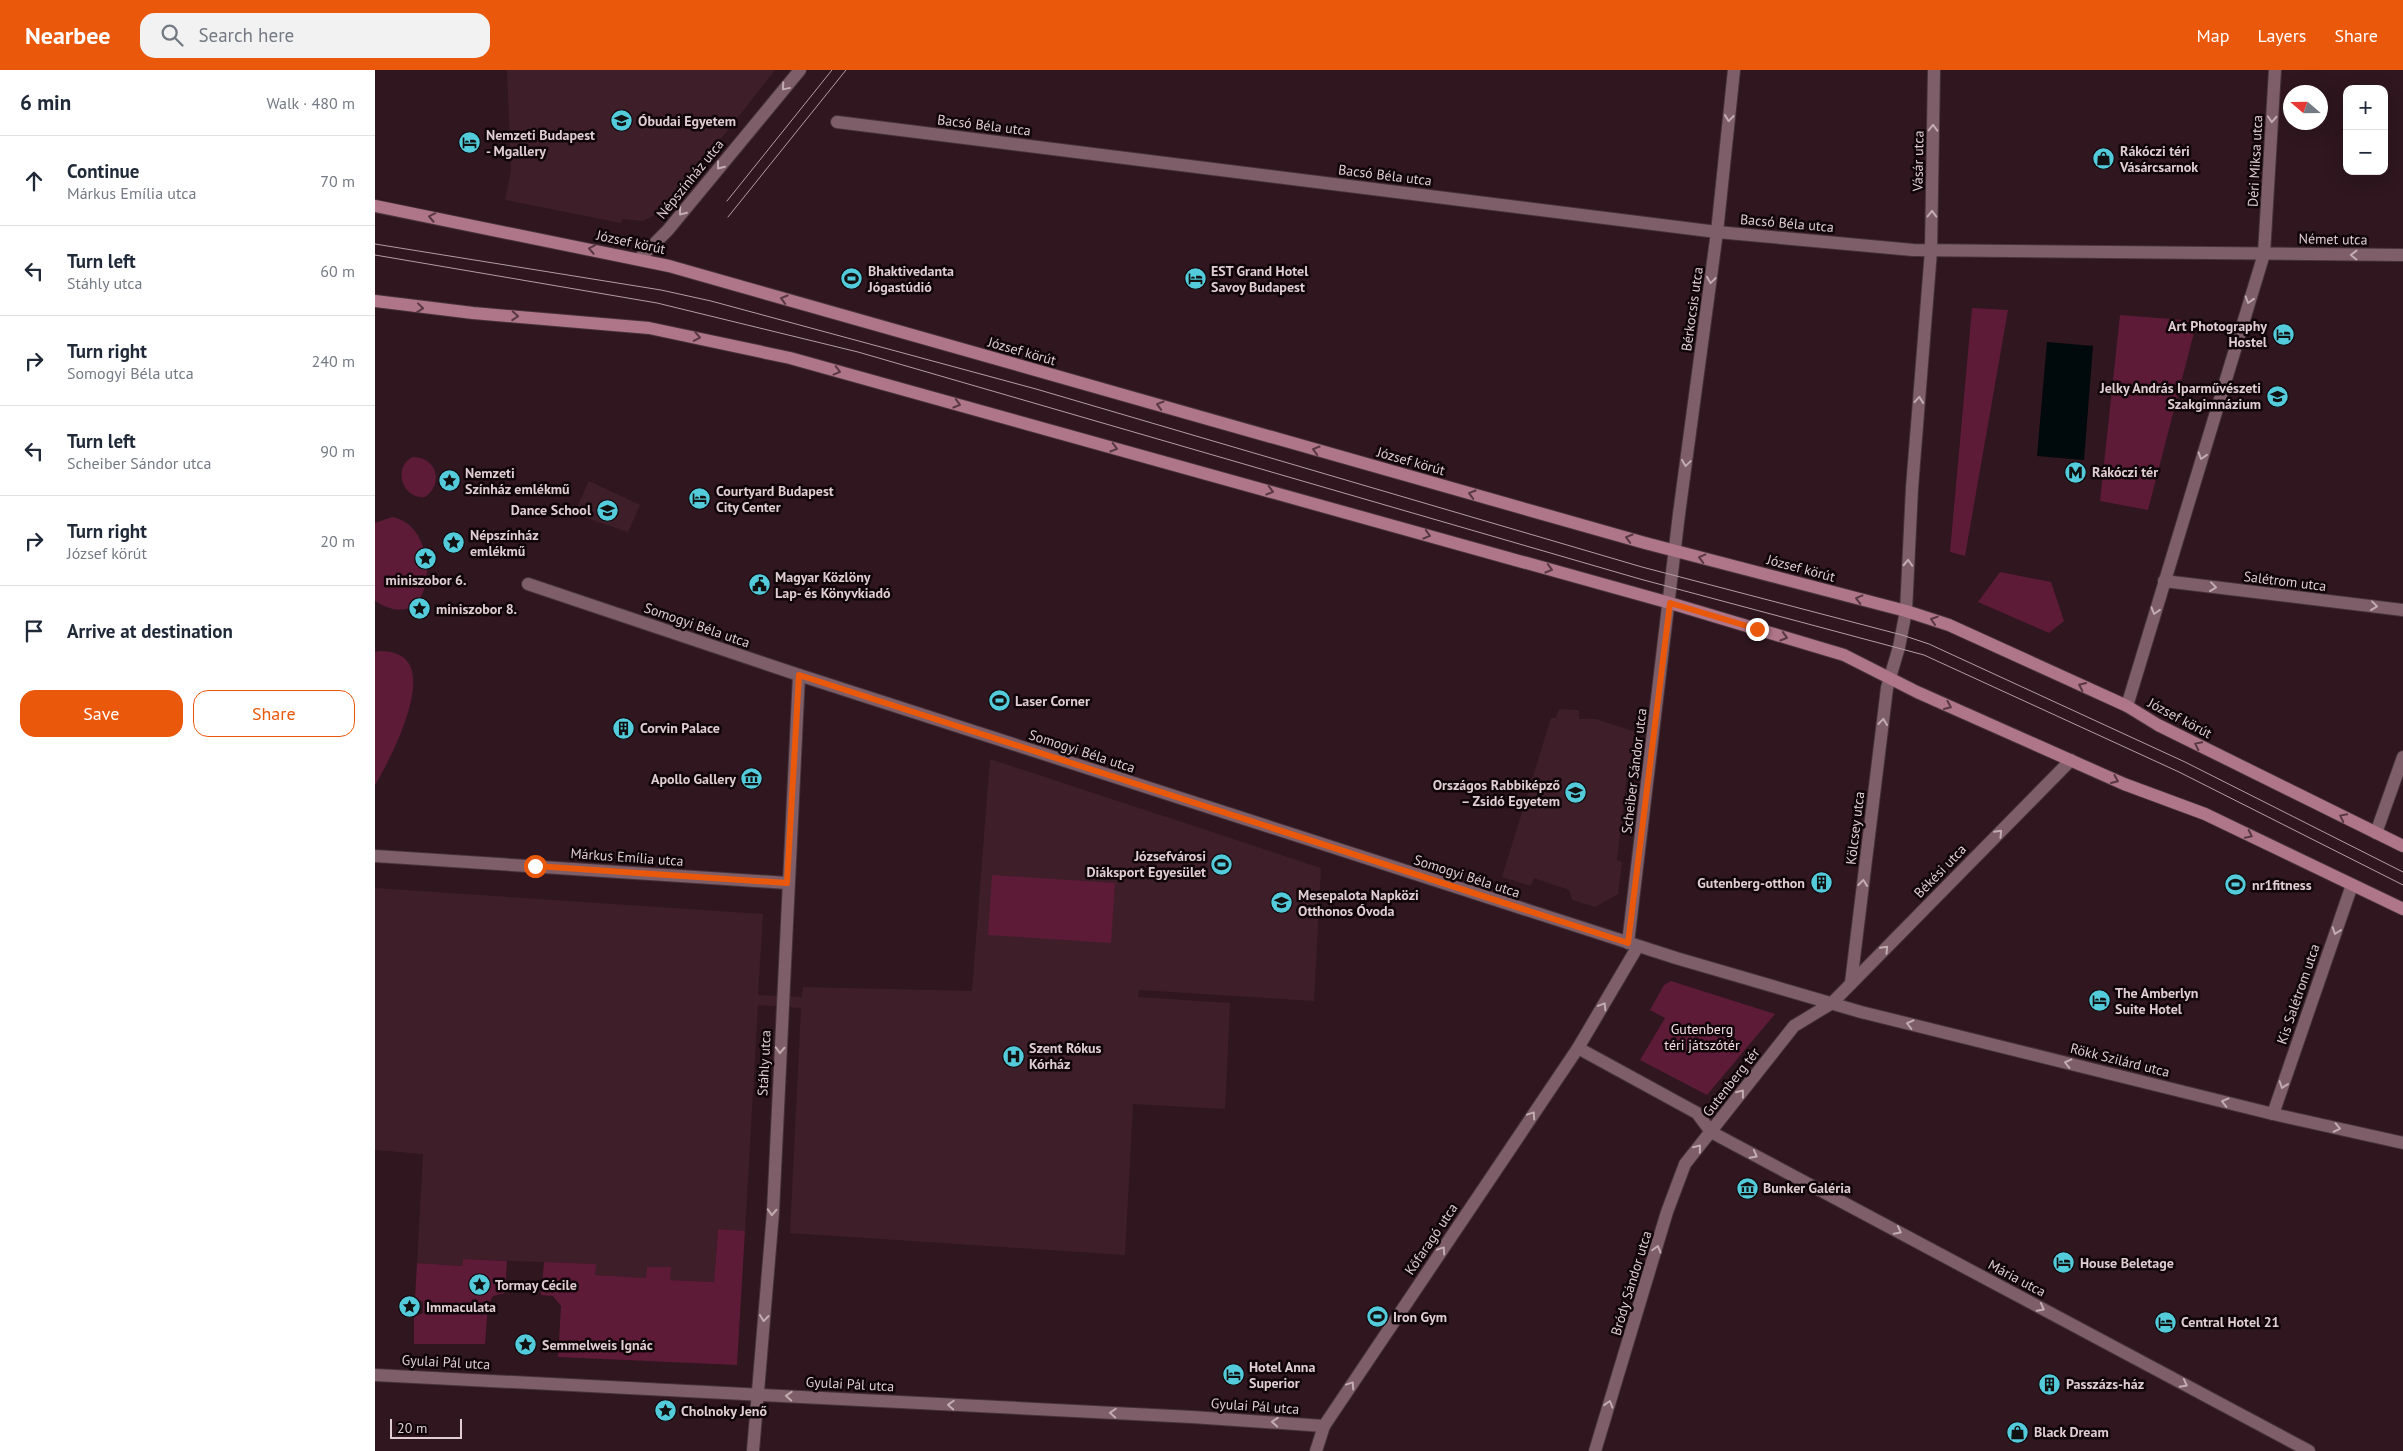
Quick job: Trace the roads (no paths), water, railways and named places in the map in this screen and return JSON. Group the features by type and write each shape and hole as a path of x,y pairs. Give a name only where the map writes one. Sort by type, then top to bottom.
{"main road":[{"name":"József körút","path":"375,206 640,258 1676,551 1906,611 1949,625 2127,706 2158,725 2403,846"},
{"path":"375,301 473,314 649,328 772,354 1670,603 1844,655 1889,676 1917,692 2125,784 2205,814 2403,910"}],"street":[{"name":"Népszínház utca","path":"640,258 668,230 799,70"},
{"name":"Bérkocsis utca","path":"1670,603 1717,232 1734,70"},
{"name":"Vásár utca","path":"1931,251 1934,70"},
{"name":"Déri Miksa utca","path":"2263,254 2275,70"},
{"name":"Bacsó Béla utca","path":"837,122 1717,232 1931,251"},
{"path":"1906,611 1912,488 1931,251 2263,254 2127,706"},
{"name":"Német utca","path":"2263,254 2403,255"},
{"name":"Salétrom utca","path":"2164,581 2403,610"},
{"name":"Somogyi Béla utca","path":"528,584 799,675 1633,945"},
{"name":"Scheiber Sándor utca","path":"1633,945 1670,603"},
{"name":"Kölcsey utca","path":"1851,983 1889,676 1899,647 1906,611"},
{"name":"Stáhly utca","path":"753,1451 771,1240 787,883 799,675"},
{"path":"2376,833 2403,757"},
{"name":"Békési utca","path":"1831,1003 2071,760"},
{"name":"Márkus Emília utca","path":"375,856 787,883"},
{"name":"Kis Salétrom utca","path":"2273,1114 2352,885"},
{"path":"1578,1048 1633,945 1831,1003"},
{"name":"Rökk Szilárd utca","path":"1831,1003 2273,1114 2403,1142"},
{"name":"Gutenberg tér","path":"1578,1048 1697,1114 1711,1132 1794,1026 1831,1003"},
{"name":"Kőfaragó utca","path":"1316,1451 1324,1426 1578,1048"},
{"name":"Bródy Sándor utca","path":"1595,1451 1673,1196 1685,1164 1711,1132"},
{"name":"Mária utca","path":"1711,1132 2309,1451"},
{"name":"Gyulai Pál utca","path":"375,1375 1192,1417 1324,1426"}],"tram line":[{"path":"727,201 832,70"},
{"path":"728,217 846,70"},
{"path":"375,244 661,290 711,301 1036,389 1642,567 1902,635 1929,644 2185,762 2403,872"},
{"path":"375,255 657,303 858,352 1640,579 1924,655 2179,772 2403,885"}],"place":[{"name":"Óbudai Egyetem","path":"622,121"},
{"name":"Nemzeti Budapest - Mgallery","path":"470,143"},
{"name":"Rákóczi téri Vásárcsarnok","path":"2104,159"},
{"name":"Bhaktivedanta Jógastúdió","path":"852,279"},
{"name":"EST Grand Hotel Savoy Budapest","path":"1195,279"},
{"name":"Art Photography Hostel","path":"2283,334"},
{"name":"Jelky András Iparművészeti Szakgimnázium","path":"2277,396"},
{"name":"Rákóczi tér","path":"2076,472"},
{"name":"Nemzeti Színház emlékmű","path":"449,481"},
{"name":"Courtyard Budapest City Center","path":"700,499"},
{"name":"Dance School","path":"607,510"},
{"name":"Népszínház emlékmű","path":"454,543"},
{"name":"miniszobor 6.","path":"426,558"},
{"name":"Magyar Közlöny Lap- és Könyvkiadó","path":"759,585"},
{"name":"miniszobor 8.","path":"420,609"},
{"name":"Laser Corner","path":"999,701"},
{"name":"Corvin Palace","path":"624,728"},
{"name":"Apollo Gallery","path":"752,779"},
{"name":"Országos Rabbiképző – Zsidó Egyetem","path":"1576,793"},
{"name":"Józsefvárosi Diáksport Egyesület","path":"1222,864"},
{"name":"Gutenberg-otthon","path":"1821,883"},
{"name":"nr1fitness","path":"2236,885"},
{"name":"Mesepalota Napközi Otthonos Óvoda","path":"1282,903"},
{"name":"The Amberlyn Suite Hotel","path":"2099,1001"},
{"name":"Szent Rókus Kórház","path":"1013,1056"},
{"name":"Bunker Galéria","path":"1747,1188"},
{"name":"House Beletage","path":"2064,1263"},
{"name":"Tormay Cécile","path":"479,1285"},
{"name":"Immaculata","path":"410,1307"},
{"name":"Iron Gym","path":"1377,1317"},
{"name":"Central Hotel 21","path":"2165,1322"},
{"name":"Semmelweis Ignác","path":"526,1345"},
{"name":"Hotel Anna Superior","path":"1233,1375"},
{"name":"Passzázs-ház","path":"2050,1384"},
{"name":"Cholnoky Jenő","path":"665,1411"},
{"name":"Black Dream","path":"2018,1432"}],"park label":[{"name":"Gutenberg téri játszótér","path":"1702,1038"}]}
